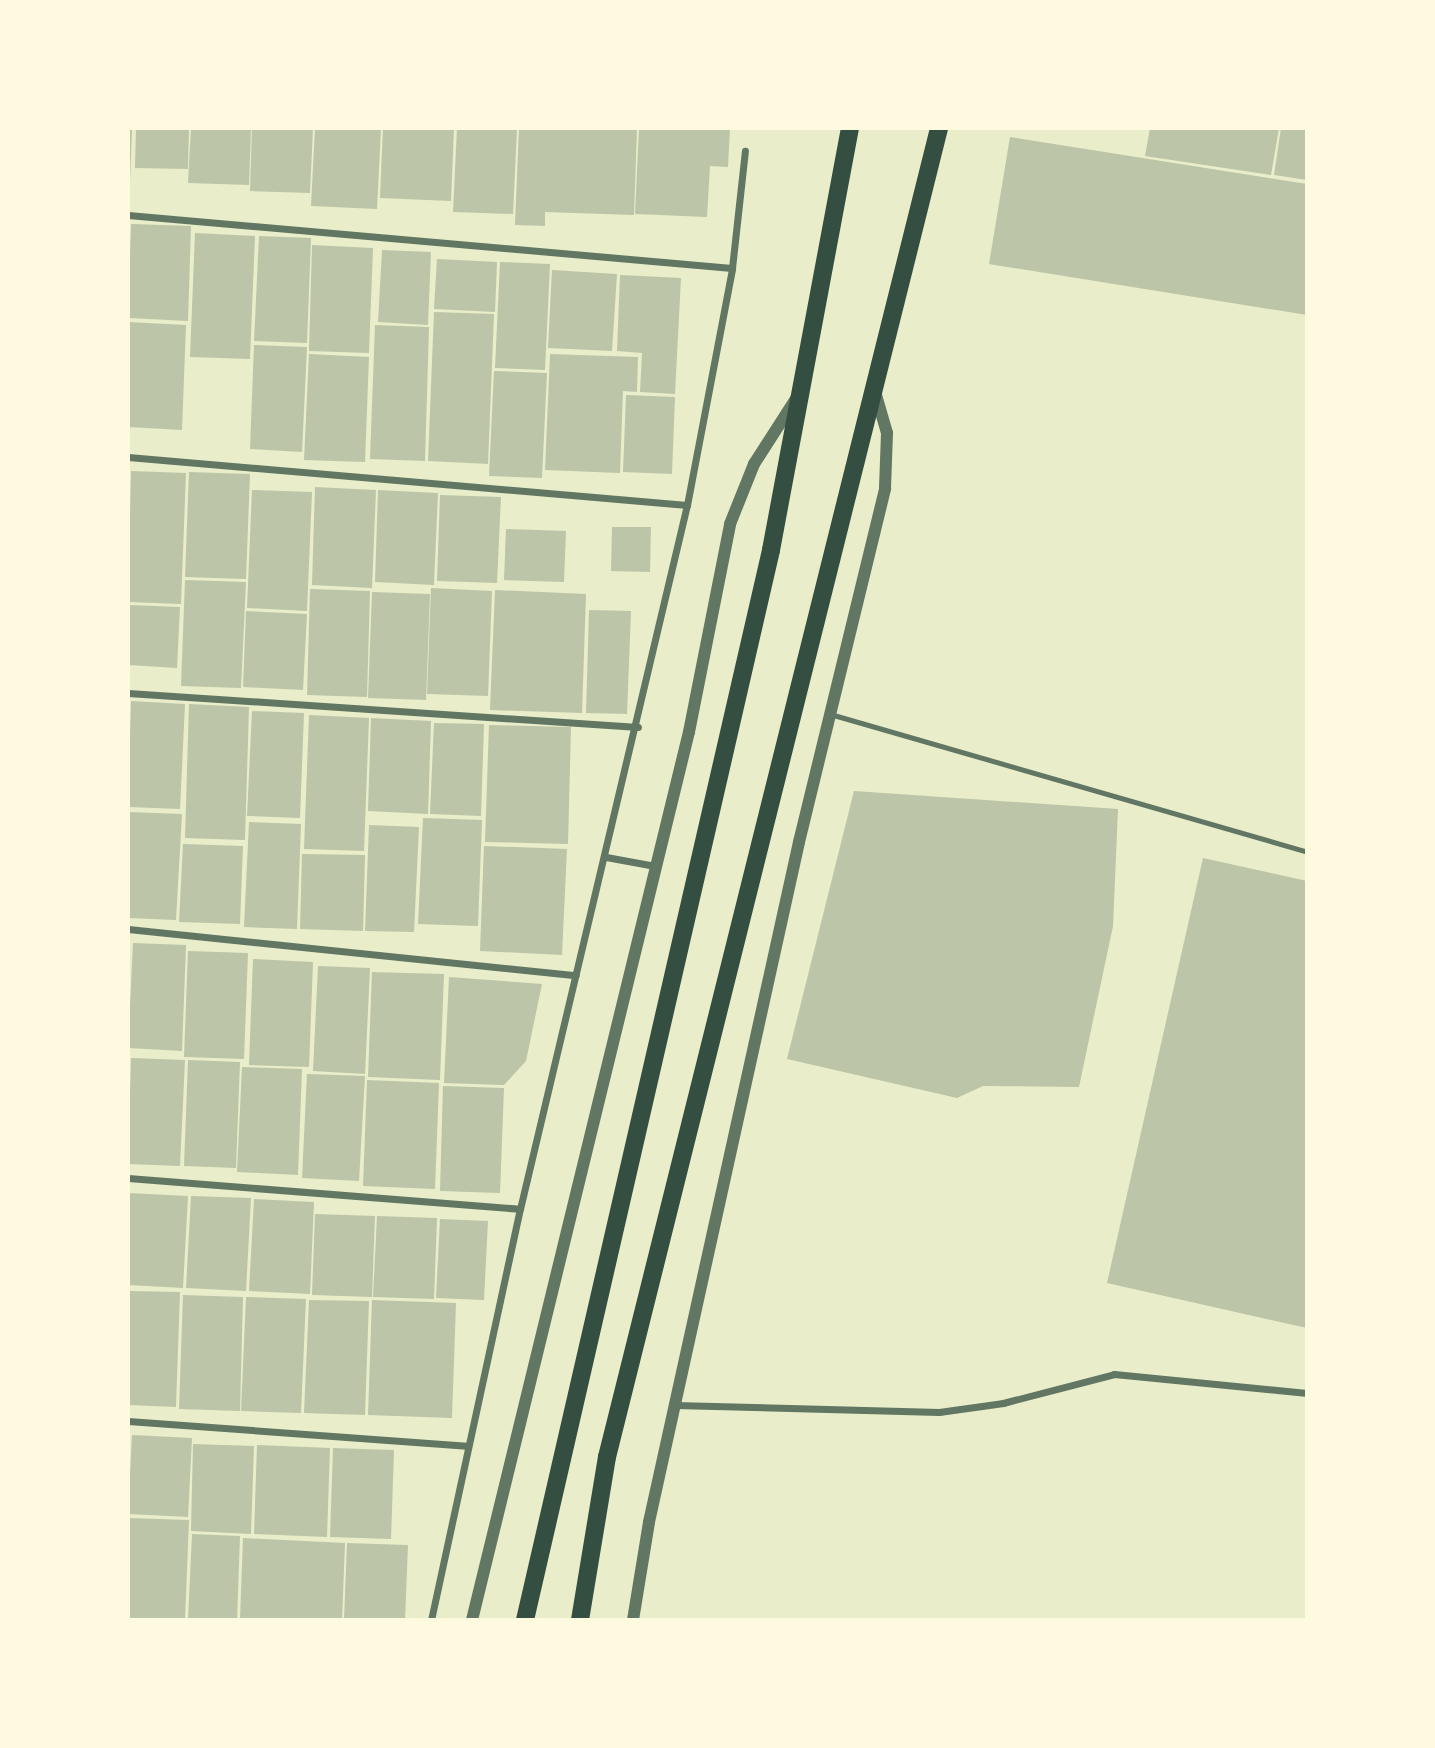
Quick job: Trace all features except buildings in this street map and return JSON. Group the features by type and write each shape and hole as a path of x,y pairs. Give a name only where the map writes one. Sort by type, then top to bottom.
{"main road":[{"path":"525,1620 649,1088 806,383 850,128"},
{"path":"580,1620 607,1457 700,1102 873,381 939,128"}],"street":[{"path":"431,1620 466,1446 520,1209 638,727 687,505 732,268 745,151"},
{"path":"128,215 732,268"},
{"path":"633,1620 674,1405 830,714 885,488 887,433 873,381"},
{"path":"472,1620 655,866 730,524 754,464 806,383"},
{"path":"128,457 687,505"},
{"path":"128,693 638,727"},
{"path":"606,857 655,866"},
{"path":"128,929 576,975"},
{"path":"128,1178 520,1209"},
{"path":"674,1405 939,1412 1003,1403 1114,1374 1307,1393"},
{"path":"128,1421 466,1446"}],"lane":[{"path":"830,714 1307,852"}]}
